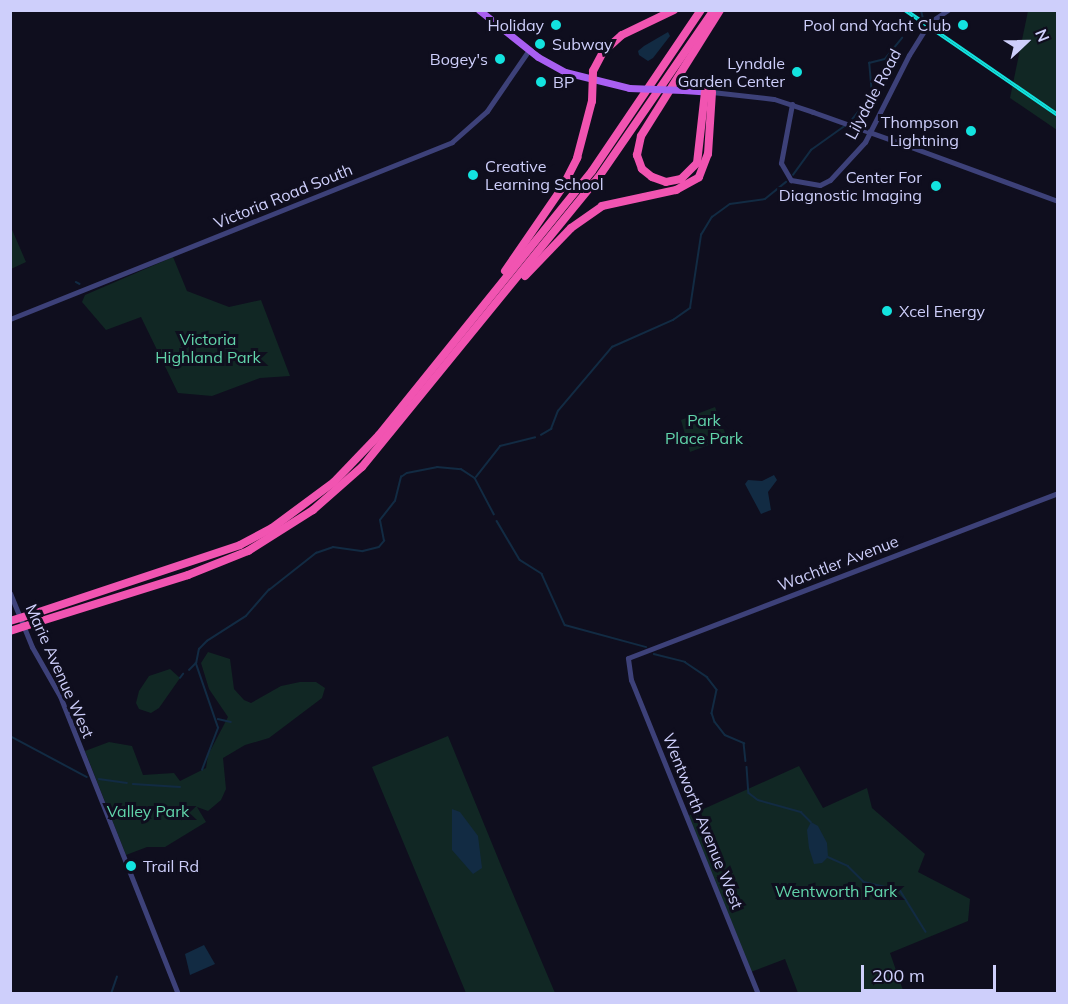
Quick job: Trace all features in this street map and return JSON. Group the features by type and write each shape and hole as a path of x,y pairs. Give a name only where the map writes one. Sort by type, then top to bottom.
{"highway":[{"path":"477,313 570,173 586,130 592,81 598,60 609,44 674,10"},
{"path":"10,621 198,562 272,528 354,463 592,171 702,10"},
{"path":"10,631 188,575 248,551 313,510 362,467 490,311 644,116 714,10"},
{"path":"708,92 697,164 681,179 666,182 652,177 642,169 637,155 641,136 720,10"},
{"path":"490,311 585,216 620,199 676,190 699,177 708,154 708,92"}],"main road":[{"path":"480,12 529,50 565,72 592,81 629,87 708,92"}],"street":[{"name":"Lilydale Road","path":"792,104 782,163 792,180 820,185 830,180 865,142 909,55 930,22 948,10"},
{"name":"Victoria Road South","path":"10,319 452,142 487,111 529,50"},
{"path":"708,92 792,104 1058,201"},
{"name":"Wachtler Avenue","path":"628,658 1058,493"},
{"name":"Marie Avenue West","path":"10,593 32,647 60,696 178,993"},
{"name":"Wentworth Avenue West","path":"628,658 631,680 758,993"}],"green space":[{"path":"1028,11 1057,11 1057,130 1010,98"},
{"path":"10,225 26,262 11,269 10,269"},
{"name":"Victoria Highland Park","path":"173,257 187,291 229,307 261,300 290,376 260,378 212,396 178,393 141,317 106,330 82,302 85,295"},
{"name":"Park Place Park","path":"715,407 727,438 690,452 681,420"},
{"name":"Valley Park","path":"208,652 230,659 234,689 244,700 251,703 281,686 300,682 316,682 325,688 322,698 269,738 245,745 223,758 226,789 221,800 208,811 197,807 206,822 165,847 147,847 126,855 85,751 109,742 132,746 143,775 174,773 180,781 206,768 208,755 228,717 209,689 201,663"},
{"path":"170,669 180,678 159,708 151,713 139,709 136,703 139,691 149,676"},
{"path":"448,736 555,993 466,993 372,767"},
{"name":"Wentworth Park","path":"799,766 823,808 867,788 872,808 925,854 918,872 970,899 968,921 890,953 904,993 798,993 785,959 751,972 688,816"}],"water":[{"path":"668,32 670,36 653,58 648,61 639,55 638,51 644,46"},
{"path":"774,475 777,480 768,492 771,510 761,514 745,484 748,480 762,481"},
{"path":"452,809 460,812 478,836 482,868 473,874 452,850"},
{"path":"811,822 818,826 827,843 828,857 822,863 814,864 809,848 807,830"},
{"path":"204,945 215,964 190,975 185,954"}],"waterway":[{"path":"908,29 923,19 921,10"},
{"path":"850,122 872,95 869,63 885,59 902,38"},
{"path":"793,175 811,150 846,125"},
{"path":"541,435 551,429 558,411 612,347 673,320 690,308 701,235 712,217 730,204 765,199 786,182"},
{"path":"76,282 80,284"},
{"path":"476,477 500,446 535,437"},
{"path":"202,770 218,728 196,664 199,649 207,641 246,616 269,590 316,553 333,547 363,551 379,547 384,541 380,520 395,501 401,477 407,473 437,467 461,469 475,478 494,514"},
{"path":"497,521 520,560 542,574 565,625 646,647"},
{"path":"654,654 685,662 707,677 717,690 712,713 715,722 725,735 744,743 746,761"},
{"path":"189,670 196,663"},
{"path":"180,678 183,674"},
{"path":"218,719 231,722"},
{"path":"10,736 87,777"},
{"path":"747,767 749,793 758,800 801,812 811,822"},
{"path":"99,779 127,783"},
{"path":"133,784 180,787"},
{"path":"828,857 848,866 864,882 900,890 926,932"},
{"path":"111,994 117,977"}],"railway":[{"path":"905,10 1058,115"}],"place":[{"name":"Holiday","path":"556,25"},
{"name":"Pool and Yacht Club","path":"963,25"},
{"name":"Subway","path":"540,44"},
{"name":"Bogey's","path":"500,59"},
{"name":"Lyndale Garden Center","path":"797,72"},
{"name":"BP","path":"541,82"},
{"name":"Thompson Lightning","path":"971,131"},
{"name":"Creative Learning School","path":"473,175"},
{"name":"Center For Diagnostic Imaging","path":"936,186"},
{"name":"Xcel Energy","path":"887,311"},
{"name":"Trail Rd","path":"131,866"}]}
